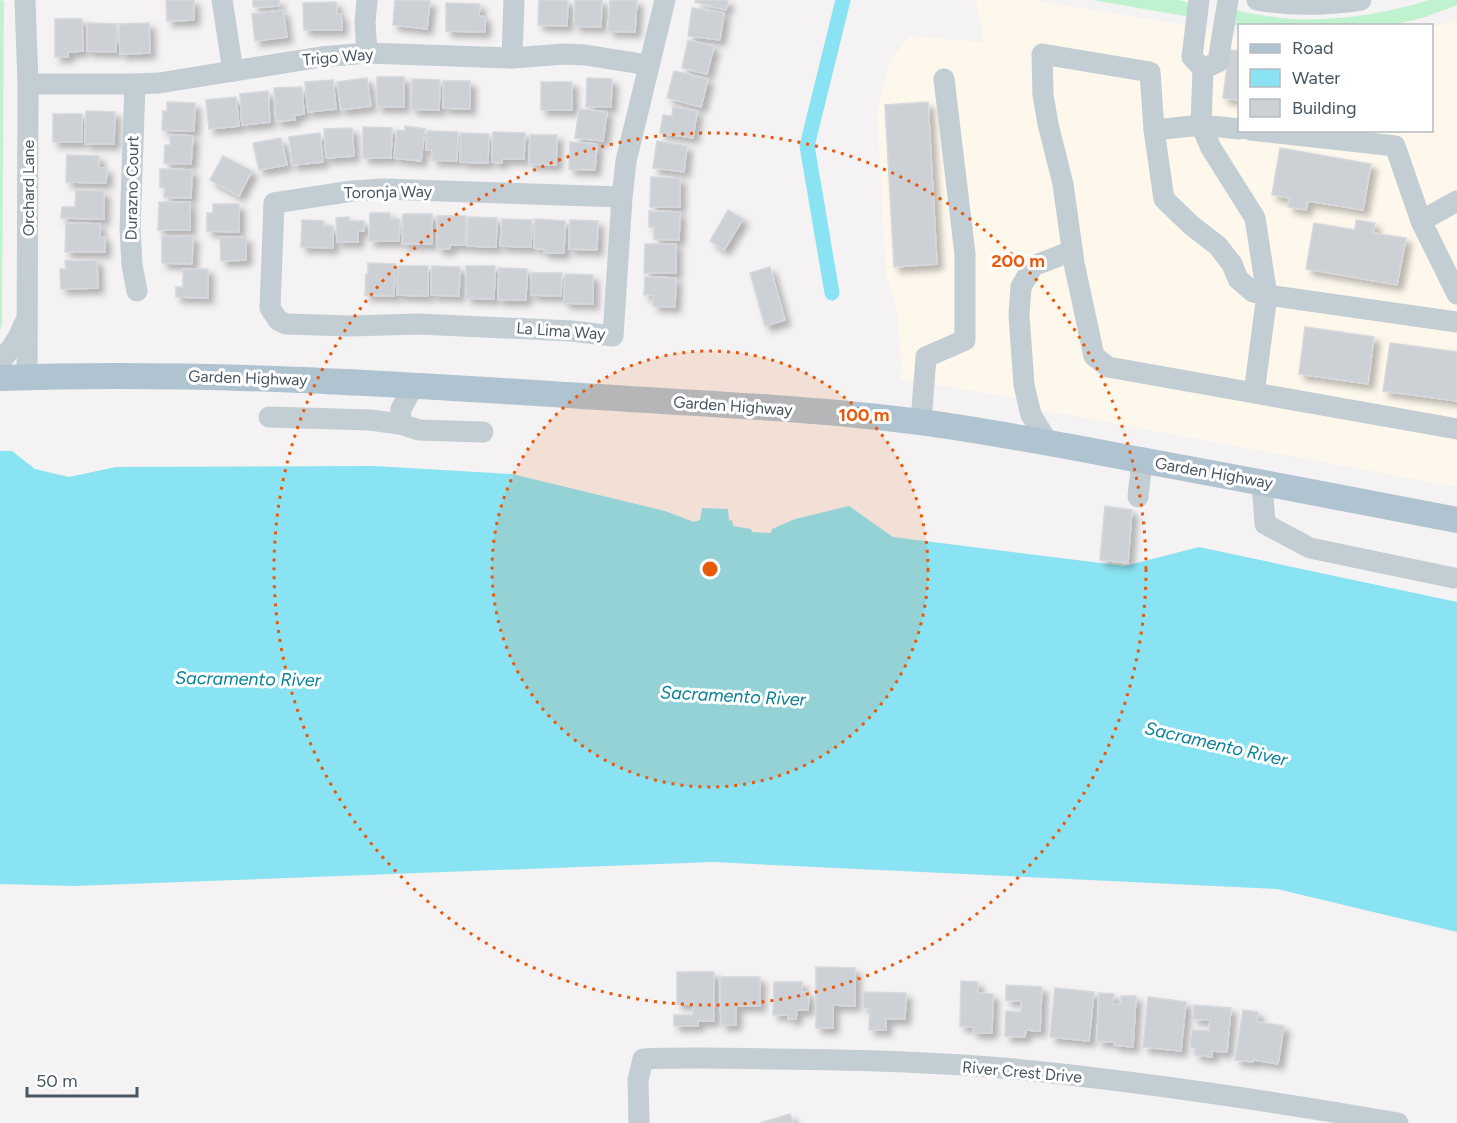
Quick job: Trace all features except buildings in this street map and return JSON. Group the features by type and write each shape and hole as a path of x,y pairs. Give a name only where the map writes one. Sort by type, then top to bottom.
{"main road":[{"name":"Garden Highway","path":"0,378 129,375 247,377 414,385 828,412 921,422 1048,442 1457,520"}],"street":[{"name":"Orchard Lane","path":"25,0 28,84 27,377"},
{"path":"222,0 233,71"},
{"path":"367,0 365,22 367,53"},
{"path":"512,58 514,0"},
{"name":"La Lima Way","path":"278,320 286,324 350,326 419,324 572,331 613,336 622,197 628,149 665,0"},
{"path":"1199,0 1192,57 1203,69 1201,125 1211,147 1255,218 1267,294 1254,393"},
{"path":"1203,69 1218,62 1228,0"},
{"path":"1257,0 1324,3 1360,0"},
{"name":"Trigo Way","path":"28,84 159,83 321,57 367,53 512,58 564,54 648,65"},
{"path":"1457,322 1253,292 1238,279 1232,264 1218,246 1191,225 1164,199 1150,72 1042,54 1048,124 1063,184 1072,251 1094,356 1108,367 1457,429"},
{"path":"921,422 926,357 965,340 965,254 944,79"},
{"name":"Durazno Court","path":"135,84 130,230 132,265 137,291"},
{"path":"1155,130 1201,125 1238,129"},
{"path":"1268,132 1395,146 1420,222 1457,294"},
{"name":"Toronja Way","path":"278,320 270,308 274,203 352,191 383,189 622,197"},
{"path":"1420,222 1457,201"},
{"path":"1048,442 1031,415 1024,385 1019,315 1021,287 1034,266 1072,251"},
{"path":"0,362 17,340 27,315"},
{"path":"400,424 401,409 414,385"},
{"path":"269,417 370,420 400,424 419,430 483,432"},
{"path":"1138,497 1142,460"},
{"path":"1262,482 1265,524 1310,548 1454,578"},
{"name":"River Crest Drive","path":"639,1123 638,1080 643,1059 685,1058 819,1059 1032,1071 1296,1105 1398,1123"}],"shaded area":[{"path":"976,0 1032,0 1186,25 1238,36 1238,132 1433,132 1433,27 1457,19 1457,487 1042,410 1040,402 900,379 898,315 886,273 877,110 891,59 910,36 983,42"}],"green space":[{"path":"0,0 4,1 2,324 0,331"},
{"path":"1092,0 1177,0 1192,3 1191,17"},
{"path":"1429,0 1457,0 1457,5 1397,24 1238,26 1229,24 1233,10 1292,19 1327,19 1395,9"}],"water":[{"name":"Sacramento River","path":"0,451 12,451 35,469 69,477 116,467 375,466 512,474 665,511 694,522 700,520 702,508 728,509 729,521 732,520 733,526 751,529 752,532 771,533 772,529 795,519 849,506 893,537 1125,566 1199,547 1457,602 1457,932 1277,889 712,862 74,886 0,884"}],"waterway":[{"path":"832,293 807,146 843,0"}]}
